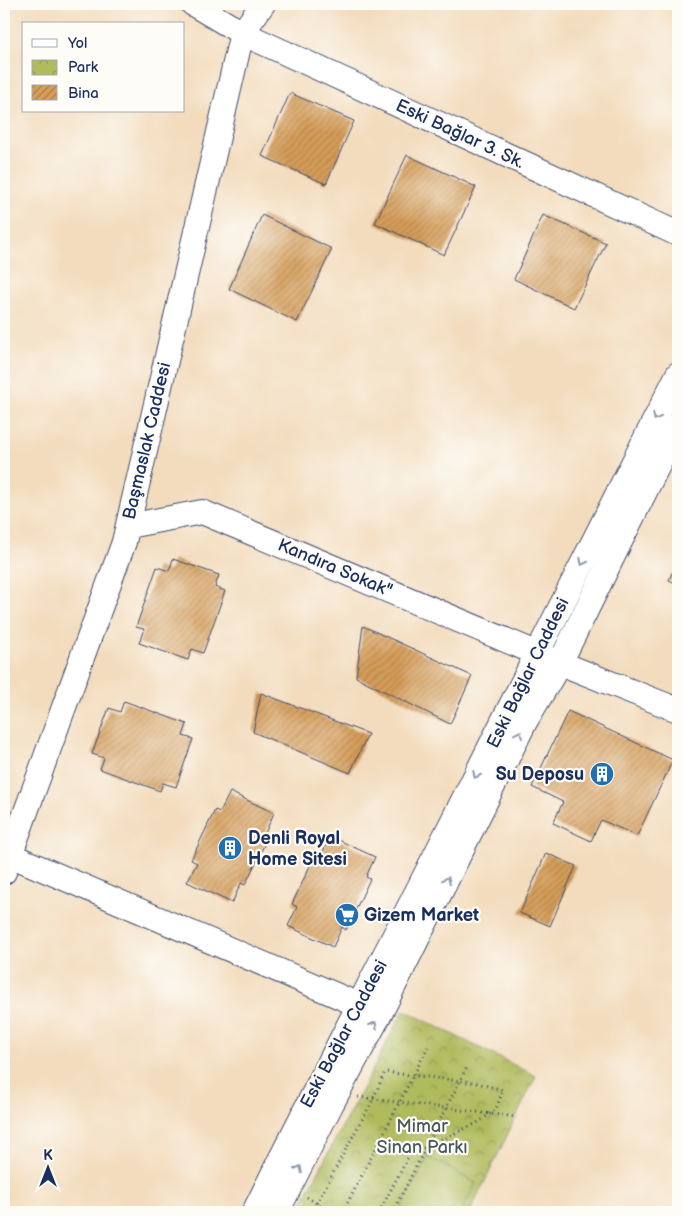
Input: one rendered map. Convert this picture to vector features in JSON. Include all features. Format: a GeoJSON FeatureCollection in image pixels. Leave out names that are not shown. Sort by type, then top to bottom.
{"type":"FeatureCollection","features":[{"type":"Feature","properties":{"kind":"street","name":"Eski Bağlar 3. Sk."},"geometry":{"type":"LineString","coordinates":[[192,4],[242,34],[678,234]]}},
{"type":"Feature","properties":{"kind":"street","name":"Başmaslak Caddesi"},"geometry":{"type":"LineString","coordinates":[[7,863],[124,542],[242,34],[264,4]]}},
{"type":"Feature","properties":{"kind":"street","name":"Eski Bağlar Caddesi"},"geometry":{"type":"LineString","coordinates":[[254,1212],[678,374]]}},
{"type":"Feature","properties":{"kind":"street","name":"Eski Bağlar Caddesi"},"geometry":{"type":"LineString","coordinates":[[277,1212],[381,1012],[526,720],[560,663],[678,425]]}},
{"type":"Feature","properties":{"kind":"street","name":"Kandıra Sokak\""},"geometry":{"type":"LineString","coordinates":[[128,526],[202,512],[537,654],[678,710]]}},
{"type":"Feature","properties":{"kind":"street"},"geometry":{"type":"LineString","coordinates":[[7,863],[359,1006]]}},
{"type":"Feature","properties":{"kind":"path"},"geometry":{"type":"LineString","coordinates":[[344,1212],[428,1047]]}},
{"type":"Feature","properties":{"kind":"path"},"geometry":{"type":"LineString","coordinates":[[393,1212],[468,1066]]}},
{"type":"Feature","properties":{"kind":"path"},"geometry":{"type":"LineString","coordinates":[[312,1212],[373,1099],[385,1072],[477,1082],[503,1090],[496,1109],[479,1122],[410,1154],[379,1212]]}},
{"type":"Feature","properties":{"kind":"path"},"geometry":{"type":"LineString","coordinates":[[358,1097],[516,1117]]}},
{"type":"Feature","properties":{"kind":"green space","name":"Mimar Sinan Parkı"},"geometry":{"type":"Polygon","coordinates":[[[404,1010],[536,1076],[470,1212],[297,1212],[404,1010]]]}},
{"type":"Feature","properties":{"kind":"green space"},"geometry":{"type":"Polygon","coordinates":[[[428,1157],[476,1183],[461,1212],[399,1212],[428,1157]]]}},
{"type":"Feature","properties":{"kind":"building"},"geometry":{"type":"Polygon","coordinates":[[[290,93],[354,121],[326,184],[262,156],[290,93]]]}},
{"type":"Feature","properties":{"kind":"building"},"geometry":{"type":"Polygon","coordinates":[[[407,155],[476,187],[444,255],[375,223],[407,155]]]}},
{"type":"Feature","properties":{"kind":"building"},"geometry":{"type":"Polygon","coordinates":[[[262,215],[332,249],[297,322],[229,289],[262,215]]]}},
{"type":"Feature","properties":{"kind":"building"},"geometry":{"type":"Polygon","coordinates":[[[543,215],[606,243],[574,308],[514,279],[543,215]]]}},
{"type":"Feature","properties":{"kind":"building"},"geometry":{"type":"Polygon","coordinates":[[[173,559],[219,575],[215,587],[225,591],[203,653],[192,649],[188,660],[139,643],[144,629],[136,627],[157,567],[169,571],[173,559]]]}},
{"type":"Feature","properties":{"kind":"building"},"geometry":{"type":"Polygon","coordinates":[[[672,573],[678,576],[678,584],[669,580],[672,573]]]}},
{"type":"Feature","properties":{"kind":"building"},"geometry":{"type":"Polygon","coordinates":[[[363,626],[472,676],[450,724],[356,677],[363,626]]]}},
{"type":"Feature","properties":{"kind":"building"},"geometry":{"type":"Polygon","coordinates":[[[261,693],[368,734],[350,773],[253,732],[261,693]]]}},
{"type":"Feature","properties":{"kind":"building"},"geometry":{"type":"Polygon","coordinates":[[[124,701],[187,724],[183,736],[193,739],[176,787],[163,783],[160,791],[100,769],[104,758],[92,754],[109,708],[120,712],[124,701]]]}},
{"type":"Feature","properties":{"kind":"building","name":"Su Deposu"},"geometry":{"type":"Polygon","coordinates":[[[568,711],[673,760],[637,836],[601,820],[591,841],[553,823],[563,802],[532,787],[568,711]]]}},
{"type":"Feature","properties":{"kind":"building","name":"Denli Royal Home Sitesi"},"geometry":{"type":"Polygon","coordinates":[[[230,792],[274,813],[265,833],[269,835],[245,885],[241,883],[232,903],[187,882],[197,863],[191,860],[215,810],[220,812],[230,792]]]}},
{"type":"Feature","properties":{"kind":"building","name":"Denli Royal Home Sitesi"},"geometry":{"type":"Polygon","coordinates":[[[330,836],[375,857],[366,877],[370,879],[346,930],[342,927],[333,947],[288,926],[297,907],[292,904],[316,853],[321,856],[330,836]]]}},
{"type":"Feature","properties":{"kind":"building"},"geometry":{"type":"Polygon","coordinates":[[[546,853],[576,866],[550,926],[520,913],[546,853]]]}},
{"type":"Feature","properties":{"kind":"place","name":"Su Deposu"},"geometry":{"type":"Point","coordinates":[602,774]}},
{"type":"Feature","properties":{"kind":"place","name":"Denli Royal Home Sitesi"},"geometry":{"type":"Point","coordinates":[230,848]}},
{"type":"Feature","properties":{"kind":"place","name":"Gizem Market"},"geometry":{"type":"Point","coordinates":[347,915]}}]}
